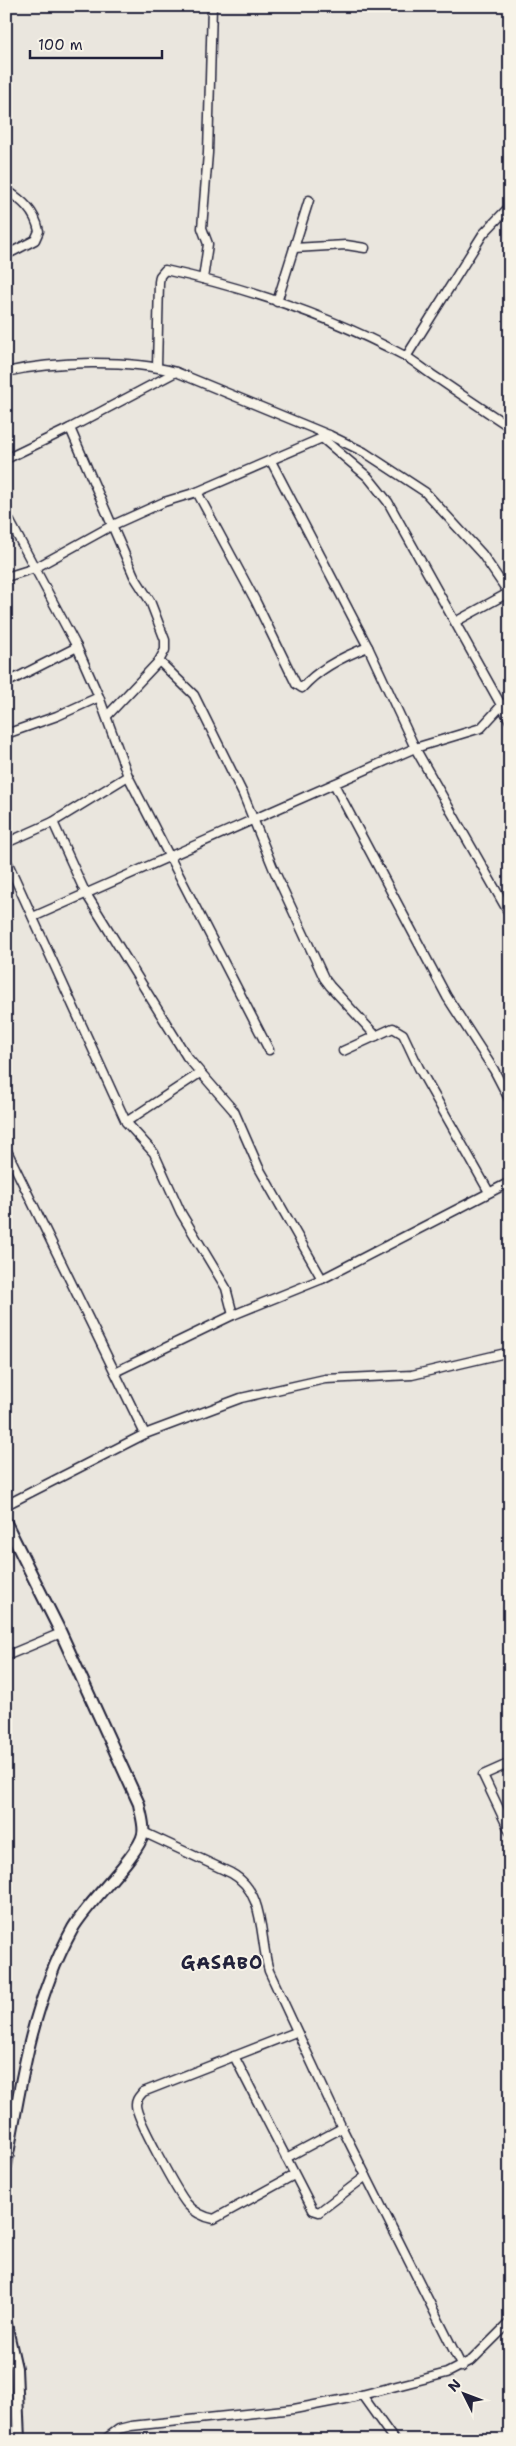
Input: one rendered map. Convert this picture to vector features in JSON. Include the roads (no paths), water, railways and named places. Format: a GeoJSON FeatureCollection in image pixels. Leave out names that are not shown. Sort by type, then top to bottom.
{"type":"FeatureCollection","features":[{"type":"Feature","properties":{"kind":"main road"},"geometry":{"type":"LineString","coordinates":[[6,1523],[62,1633],[139,1804],[144,1832],[131,1855],[82,1914],[72,1930],[48,1984],[35,2018],[26,2051],[6,2166]]}},
{"type":"Feature","properties":{"kind":"main road"},"geometry":{"type":"LineString","coordinates":[[6,2324],[16,2368],[19,2440]]}},
{"type":"Feature","properties":{"kind":"street"},"geometry":{"type":"LineString","coordinates":[[203,278],[208,244],[202,228],[208,153],[212,6]]}},
{"type":"Feature","properties":{"kind":"street"},"geometry":{"type":"LineString","coordinates":[[6,190],[20,199],[31,211],[39,231],[36,240],[6,255]]}},
{"type":"Feature","properties":{"kind":"street"},"geometry":{"type":"LineString","coordinates":[[277,302],[309,200]]}},
{"type":"Feature","properties":{"kind":"street"},"geometry":{"type":"LineString","coordinates":[[406,357],[484,234],[510,206]]}},
{"type":"Feature","properties":{"kind":"street"},"geometry":{"type":"LineString","coordinates":[[294,248],[346,245],[365,248]]}},
{"type":"Feature","properties":{"kind":"street"},"geometry":{"type":"LineString","coordinates":[[157,367],[160,276],[165,270],[203,278],[310,313],[406,357],[510,427]]}},
{"type":"Feature","properties":{"kind":"street"},"geometry":{"type":"LineString","coordinates":[[6,372],[29,367],[66,365],[118,364],[157,367],[176,372],[364,452],[424,492],[482,554],[509,593],[455,622]]}},
{"type":"Feature","properties":{"kind":"street"},"geometry":{"type":"LineString","coordinates":[[6,458],[70,428],[176,372]]}},
{"type":"Feature","properties":{"kind":"street"},"geometry":{"type":"LineString","coordinates":[[70,428],[134,576],[150,601],[165,640],[165,650],[159,661],[106,716]]}},
{"type":"Feature","properties":{"kind":"street"},"geometry":{"type":"LineString","coordinates":[[6,577],[35,568],[113,526],[164,502],[197,492],[326,436]]}},
{"type":"Feature","properties":{"kind":"street"},"geometry":{"type":"LineString","coordinates":[[326,436],[368,477],[388,502],[455,622],[506,704],[510,721]]}},
{"type":"Feature","properties":{"kind":"street"},"geometry":{"type":"LineString","coordinates":[[271,461],[368,647],[416,748],[510,915]]}},
{"type":"Feature","properties":{"kind":"street"},"geometry":{"type":"LineString","coordinates":[[197,492],[255,600],[296,684],[302,688],[322,670],[348,654],[368,647]]}},
{"type":"Feature","properties":{"kind":"street"},"geometry":{"type":"LineString","coordinates":[[6,514],[77,648],[99,696],[128,776],[269,1050]]}},
{"type":"Feature","properties":{"kind":"street"},"geometry":{"type":"LineString","coordinates":[[6,683],[77,648]]}},
{"type":"Feature","properties":{"kind":"street"},"geometry":{"type":"LineString","coordinates":[[159,661],[194,695],[243,794],[274,870],[324,978],[376,1036]]}},
{"type":"Feature","properties":{"kind":"street"},"geometry":{"type":"LineString","coordinates":[[6,734],[49,719],[99,696]]}},
{"type":"Feature","properties":{"kind":"street"},"geometry":{"type":"LineString","coordinates":[[33,917],[85,892],[416,748],[481,728],[506,704]]}},
{"type":"Feature","properties":{"kind":"street"},"geometry":{"type":"LineString","coordinates":[[6,843],[53,822],[128,776]]}},
{"type":"Feature","properties":{"kind":"street"},"geometry":{"type":"LineString","coordinates":[[334,784],[447,996],[494,1070],[510,1101]]}},
{"type":"Feature","properties":{"kind":"street"},"geometry":{"type":"LineString","coordinates":[[53,822],[85,892],[187,1057],[234,1111],[259,1168],[322,1279]]}},
{"type":"Feature","properties":{"kind":"street"},"geometry":{"type":"LineString","coordinates":[[6,859],[126,1122],[154,1153],[182,1213],[226,1288],[233,1315]]}},
{"type":"Feature","properties":{"kind":"street"},"geometry":{"type":"LineString","coordinates":[[343,1051],[393,1028],[403,1034],[419,1068],[489,1192]]}},
{"type":"Feature","properties":{"kind":"street"},"geometry":{"type":"LineString","coordinates":[[126,1122],[200,1073]]}},
{"type":"Feature","properties":{"kind":"street"},"geometry":{"type":"LineString","coordinates":[[6,1149],[145,1434]]}},
{"type":"Feature","properties":{"kind":"street"},"geometry":{"type":"LineString","coordinates":[[115,1372],[233,1315],[322,1279],[510,1182]]}},
{"type":"Feature","properties":{"kind":"street"},"geometry":{"type":"LineString","coordinates":[[6,1505],[145,1434],[241,1398],[306,1383],[346,1377],[373,1378],[412,1375],[510,1352]]}},
{"type":"Feature","properties":{"kind":"street"},"geometry":{"type":"LineString","coordinates":[[6,1656],[62,1633]]}},
{"type":"Feature","properties":{"kind":"street"},"geometry":{"type":"LineString","coordinates":[[510,1763],[483,1775],[510,1832]]}},
{"type":"Feature","properties":{"kind":"street"},"geometry":{"type":"LineString","coordinates":[[144,1832],[231,1873],[242,1879],[249,1886],[258,1914],[264,1955],[269,1971],[296,2032],[342,2128],[462,2366]]}},
{"type":"Feature","properties":{"kind":"street"},"geometry":{"type":"LineString","coordinates":[[294,2175],[214,2219],[204,2217],[187,2204],[145,2130],[136,2107],[137,2098],[143,2092],[296,2032]]}},
{"type":"Feature","properties":{"kind":"street"},"geometry":{"type":"LineString","coordinates":[[234,2056],[294,2175],[316,2212],[366,2176]]}},
{"type":"Feature","properties":{"kind":"street"},"geometry":{"type":"LineString","coordinates":[[286,2158],[342,2128]]}},
{"type":"Feature","properties":{"kind":"street"},"geometry":{"type":"LineString","coordinates":[[104,2440],[119,2429],[131,2426],[294,2410],[447,2373],[472,2360],[510,2322]]}},
{"type":"Feature","properties":{"kind":"street"},"geometry":{"type":"LineString","coordinates":[[362,2395],[394,2440]]}},
{"type":"Feature","properties":{"kind":"district","name":"GASABO"},"geometry":{"type":"Point","coordinates":[222,1963]}}]}
